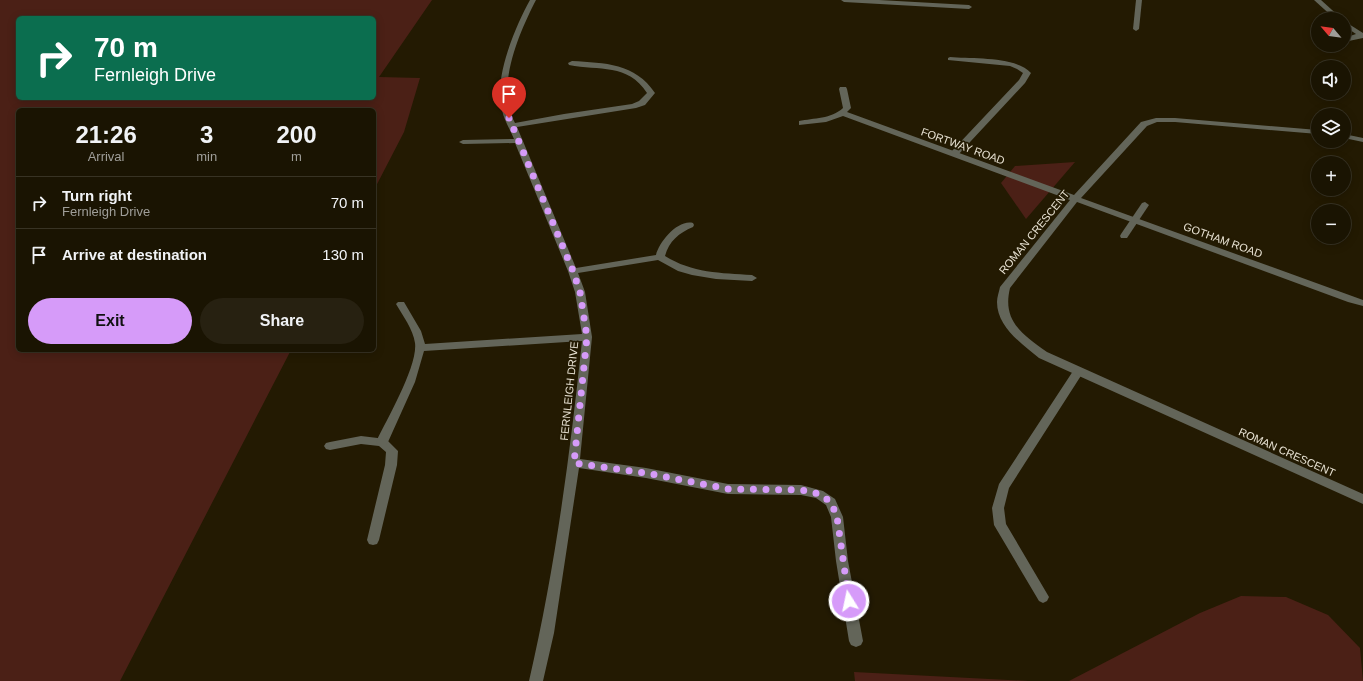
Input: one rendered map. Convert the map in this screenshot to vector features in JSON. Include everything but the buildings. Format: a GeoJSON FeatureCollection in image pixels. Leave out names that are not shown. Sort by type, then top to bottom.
{"type":"FeatureCollection","features":[{"type":"Feature","properties":{"kind":"street","name":"FERNLEIGH DRIVE"},"geometry":{"type":"LineString","coordinates":[[533,0],[515,36],[505,75],[505,109],[573,271],[580,292],[587,337],[574,463],[547,633],[536,681]]}},
{"type":"Feature","properties":{"kind":"street"},"geometry":{"type":"LineString","coordinates":[[844,0],[885,1],[969,7]]}},
{"type":"Feature","properties":{"kind":"street"},"geometry":{"type":"LineString","coordinates":[[1136,29],[1138,22],[1139,0]]}},
{"type":"Feature","properties":{"kind":"street"},"geometry":{"type":"LineString","coordinates":[[1317,0],[1331,12]]}},
{"type":"Feature","properties":{"kind":"street"},"geometry":{"type":"LineString","coordinates":[[1351,28],[1362,36]]}},
{"type":"Feature","properties":{"kind":"street"},"geometry":{"type":"LineString","coordinates":[[1351,38],[1362,36]]}},
{"type":"Feature","properties":{"kind":"street"},"geometry":{"type":"LineString","coordinates":[[950,59],[1011,64],[1020,67],[1027,73],[1022,81],[954,154]]}},
{"type":"Feature","properties":{"kind":"street"},"geometry":{"type":"LineString","coordinates":[[512,126],[564,116],[633,106],[642,103],[651,93],[648,86],[630,73],[605,66],[572,62]]}},
{"type":"Feature","properties":{"kind":"street"},"geometry":{"type":"LineString","coordinates":[[802,123],[836,117],[843,113],[847,108],[843,90]]}},
{"type":"Feature","properties":{"kind":"street","name":"FORTWAY ROAD"},"geometry":{"type":"LineString","coordinates":[[843,113],[1075,199]]}},
{"type":"Feature","properties":{"kind":"street","name":"ROMAN CRESCENT"},"geometry":{"type":"LineString","coordinates":[[1311,131],[1175,120],[1156,120],[1144,124],[1138,128],[1075,199],[1005,287],[1002,304],[1008,322],[1023,340],[1043,355],[1363,499]]}},
{"type":"Feature","properties":{"kind":"street"},"geometry":{"type":"LineString","coordinates":[[1351,137],[1363,140]]}},
{"type":"Feature","properties":{"kind":"street"},"geometry":{"type":"LineString","coordinates":[[463,142],[518,141]]}},
{"type":"Feature","properties":{"kind":"street","name":"GOTHAM ROAD"},"geometry":{"type":"LineString","coordinates":[[1075,199],[1363,303]]}},
{"type":"Feature","properties":{"kind":"street"},"geometry":{"type":"LineString","coordinates":[[1124,236],[1145,205]]}},
{"type":"Feature","properties":{"kind":"street"},"geometry":{"type":"LineString","coordinates":[[660,256],[662,248],[668,239],[679,230],[690,225]]}},
{"type":"Feature","properties":{"kind":"street"},"geometry":{"type":"LineString","coordinates":[[573,271],[660,256],[671,265],[698,274],[752,278]]}},
{"type":"Feature","properties":{"kind":"street"},"geometry":{"type":"LineString","coordinates":[[382,442],[413,370],[420,348],[418,336],[401,304]]}},
{"type":"Feature","properties":{"kind":"street"},"geometry":{"type":"LineString","coordinates":[[420,348],[587,337]]}},
{"type":"Feature","properties":{"kind":"street"},"geometry":{"type":"LineString","coordinates":[[1043,597],[1000,525],[998,508],[1003,487],[1079,371]]}},
{"type":"Feature","properties":{"kind":"street"},"geometry":{"type":"LineString","coordinates":[[330,446],[361,440],[382,442],[392,451],[391,465],[373,540]]}},
{"type":"Feature","properties":{"kind":"street"},"geometry":{"type":"LineString","coordinates":[[574,463],[646,473],[728,489],[802,490],[819,494],[831,502],[837,517],[842,561],[856,641]]}},
{"type":"Feature","properties":{"kind":"shaded area"},"geometry":{"type":"Polygon","coordinates":[[[0,0],[432,0],[379,77],[420,78],[404,132],[376,186],[376,108],[16,108],[16,352],[290,352],[120,681],[0,681],[0,0]]]}},
{"type":"Feature","properties":{"kind":"shaded area"},"geometry":{"type":"Polygon","coordinates":[[[1075,162],[1026,219],[1001,183],[1015,166],[1075,162]]]}},
{"type":"Feature","properties":{"kind":"shaded area"},"geometry":{"type":"Polygon","coordinates":[[[1241,596],[1286,597],[1328,615],[1360,648],[1363,681],[1069,681],[1200,613],[1241,596]]]}},
{"type":"Feature","properties":{"kind":"shaded area"},"geometry":{"type":"Polygon","coordinates":[[[854,672],[1029,681],[855,681],[854,672]]]}},
{"type":"Feature","properties":{"kind":"route"},"geometry":{"type":"LineString","coordinates":[[509,118],[573,271],[580,292],[587,337],[574,463],[646,473],[728,489],[759,491],[802,490],[819,494],[831,502],[837,517],[842,561],[849,601]]}}]}
